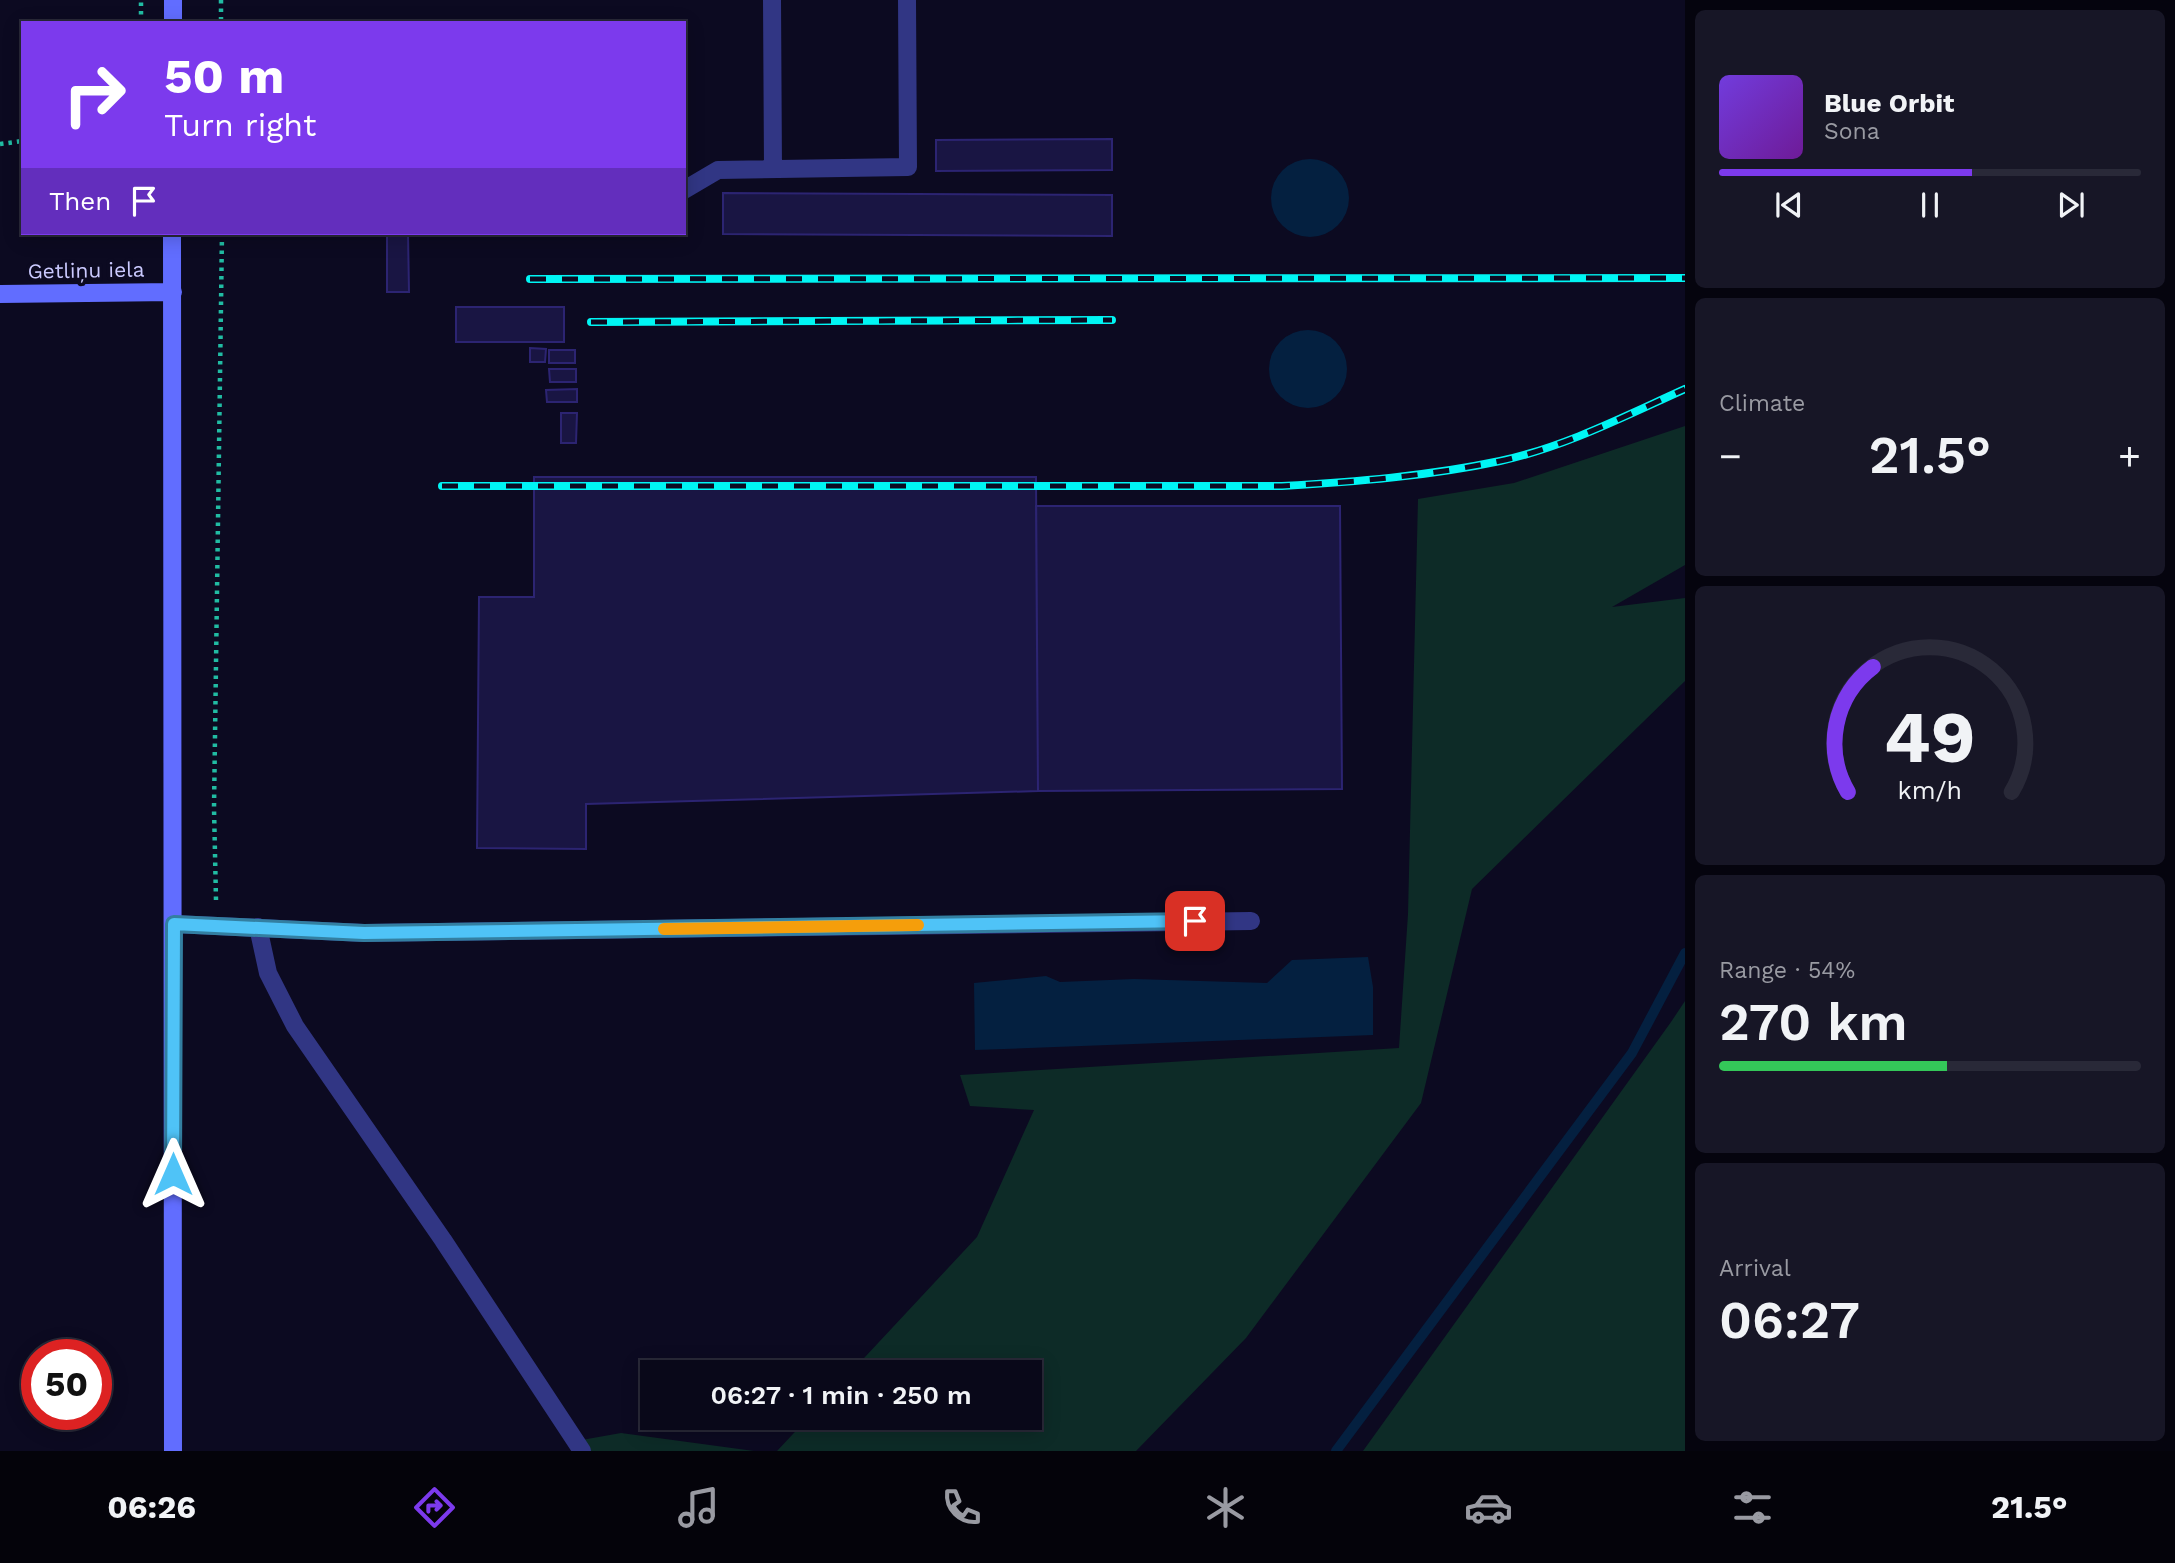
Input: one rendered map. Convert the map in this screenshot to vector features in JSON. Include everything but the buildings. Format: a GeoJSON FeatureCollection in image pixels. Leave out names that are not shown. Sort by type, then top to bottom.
{"type":"FeatureCollection","features":[{"type":"Feature","properties":{"kind":"main road"},"geometry":{"type":"LineString","coordinates":[[173,0],[173,21]]}},
{"type":"Feature","properties":{"kind":"main road"},"geometry":{"type":"LineString","coordinates":[[172,235],[173,1451]]}},
{"type":"Feature","properties":{"kind":"main road","name":"Getliņu iela"},"geometry":{"type":"LineString","coordinates":[[0,294],[173,292]]}},
{"type":"Feature","properties":{"kind":"lane"},"geometry":{"type":"LineString","coordinates":[[772,0],[773,169]]}},
{"type":"Feature","properties":{"kind":"lane"},"geometry":{"type":"LineString","coordinates":[[686,189],[718,170],[908,167],[907,0]]}},
{"type":"Feature","properties":{"kind":"lane"},"geometry":{"type":"LineString","coordinates":[[174,924],[364,933],[1251,921]]}},
{"type":"Feature","properties":{"kind":"lane"},"geometry":{"type":"LineString","coordinates":[[258,928],[268,973],[295,1026],[443,1240],[582,1451]]}},
{"type":"Feature","properties":{"kind":"path"},"geometry":{"type":"LineString","coordinates":[[141,0],[141,21]]}},
{"type":"Feature","properties":{"kind":"path"},"geometry":{"type":"LineString","coordinates":[[221,0],[221,21]]}},
{"type":"Feature","properties":{"kind":"path"},"geometry":{"type":"LineString","coordinates":[[0,144],[21,141]]}},
{"type":"Feature","properties":{"kind":"path"},"geometry":{"type":"LineString","coordinates":[[216,925],[214,808],[222,235]]}},
{"type":"Feature","properties":{"kind":"green space"},"geometry":{"type":"Polygon","coordinates":[[[1685,426],[1685,565],[1612,607],[1685,598],[1685,681],[1472,889],[1421,1103],[1246,1338],[1136,1451],[777,1451],[797,1430],[1042,1430],[1042,1360],[862,1360],[977,1237],[1034,1110],[970,1106],[960,1075],[1399,1048],[1408,914],[1418,499],[1514,483],[1685,426]]]}},
{"type":"Feature","properties":{"kind":"green space"},"geometry":{"type":"Polygon","coordinates":[[[1685,1001],[1685,1451],[1363,1451],[1671,1022],[1685,1001]]]}},
{"type":"Feature","properties":{"kind":"green space"},"geometry":{"type":"Polygon","coordinates":[[[621,1433],[754,1451],[582,1451],[576,1441],[621,1433]]]}},
{"type":"Feature","properties":{"kind":"water"},"geometry":{"type":"Polygon","coordinates":[[[1310,159],[1325,162],[1337,171],[1346,183],[1349,198],[1346,213],[1337,225],[1325,234],[1310,237],[1295,234],[1283,225],[1274,213],[1271,198],[1274,183],[1283,171],[1295,162],[1310,159]]]}},
{"type":"Feature","properties":{"kind":"water"},"geometry":{"type":"Polygon","coordinates":[[[1308,330],[1323,333],[1340,347],[1347,369],[1344,384],[1330,401],[1308,408],[1293,405],[1276,391],[1269,369],[1272,354],[1286,337],[1308,330]]]}},
{"type":"Feature","properties":{"kind":"water"},"geometry":{"type":"Polygon","coordinates":[[[1368,957],[1373,987],[1373,1035],[975,1050],[974,983],[1046,976],[1060,982],[1134,979],[1267,983],[1292,960],[1368,957]]]}},
{"type":"Feature","properties":{"kind":"waterway"},"geometry":{"type":"LineString","coordinates":[[1336,1451],[1632,1053],[1685,953]]}},
{"type":"Feature","properties":{"kind":"railway"},"geometry":{"type":"LineString","coordinates":[[530,279],[1685,278]]}},
{"type":"Feature","properties":{"kind":"railway"},"geometry":{"type":"LineString","coordinates":[[591,322],[1112,320]]}},
{"type":"Feature","properties":{"kind":"railway"},"geometry":{"type":"LineString","coordinates":[[442,486],[1282,486],[1336,483],[1446,471],[1524,455],[1594,430],[1685,389]]}},
{"type":"Feature","properties":{"kind":"slow traffic"},"geometry":{"type":"LineString","coordinates":[[664,929],[918,925]]}},
{"type":"Feature","properties":{"kind":"route"},"geometry":{"type":"LineString","coordinates":[[173,1174],[174,924],[364,933],[1195,921]]}}]}
